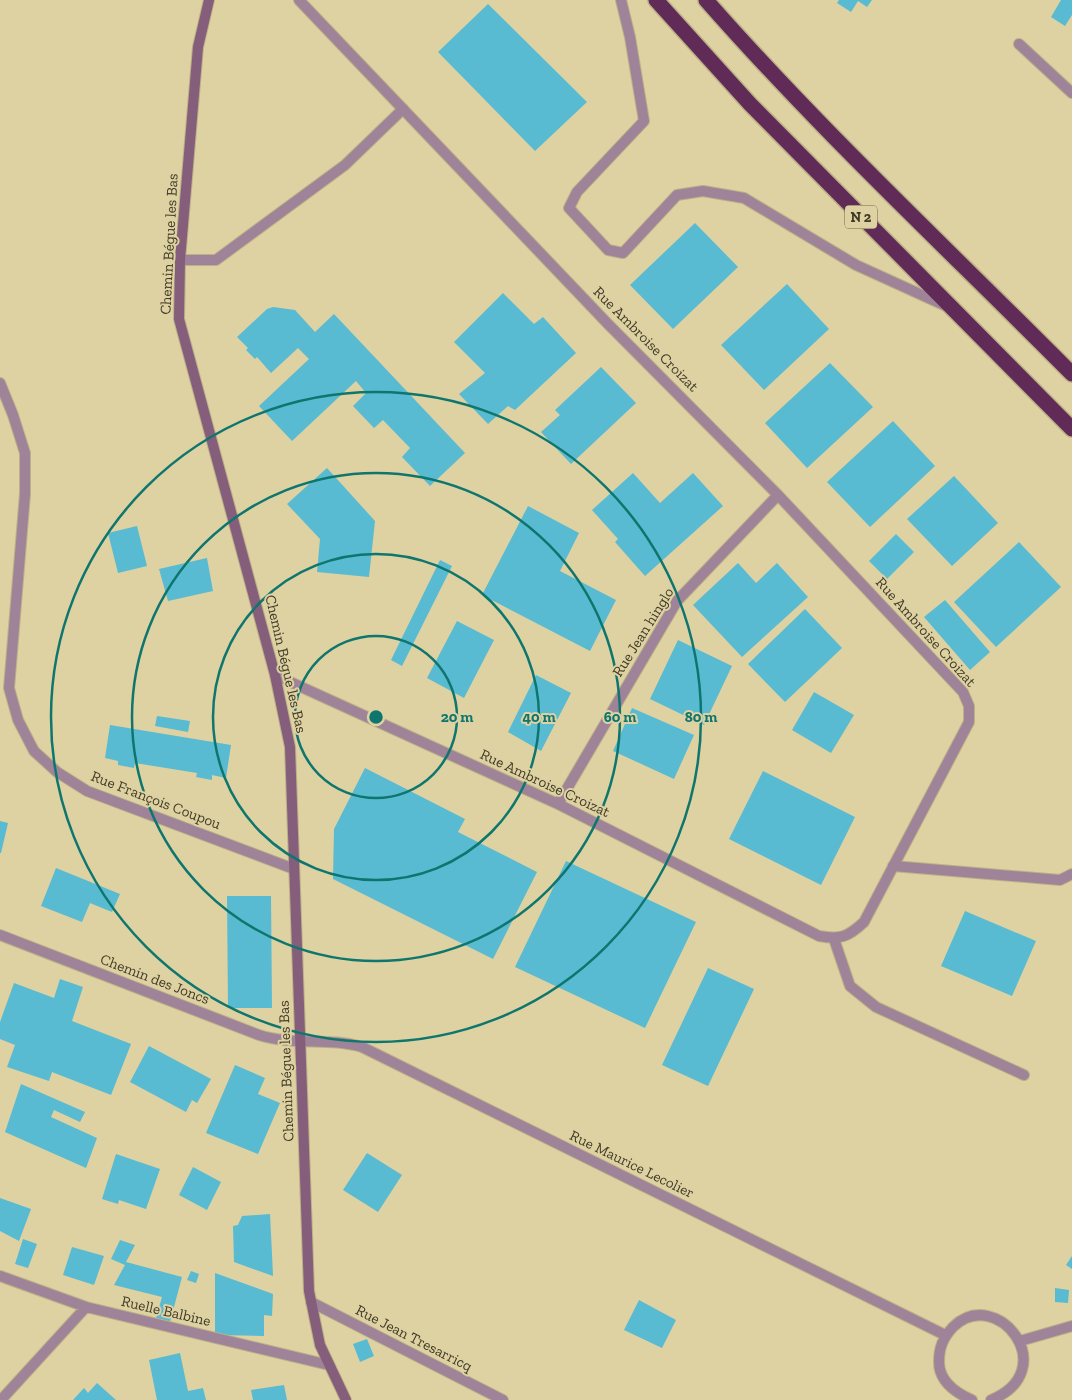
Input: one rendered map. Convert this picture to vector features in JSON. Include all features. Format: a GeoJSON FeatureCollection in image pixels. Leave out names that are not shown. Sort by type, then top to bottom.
{"type":"FeatureCollection","features":[{"type":"Feature","properties":{"kind":"highway","name":"N 2"},"geometry":{"type":"LineString","coordinates":[[656,0],[750,104],[950,308],[1072,429]]}},
{"type":"Feature","properties":{"kind":"highway","name":"N 2"},"geometry":{"type":"LineString","coordinates":[[706,0],[758,58],[920,224],[1071,372]]}},
{"type":"Feature","properties":{"kind":"street","name":"Chemin Bégue les Bas"},"geometry":{"type":"LineString","coordinates":[[209,0],[198,47],[180,260],[179,319],[276,675],[290,747],[309,1290],[320,1345],[346,1400]]}},
{"type":"Feature","properties":{"kind":"street","name":"Rue Ambroise Croizat"},"geometry":{"type":"LineString","coordinates":[[276,675],[558,804],[819,936],[834,939],[851,934],[864,922],[968,722],[969,706],[963,692],[778,495],[608,324],[299,0]]}},
{"type":"Feature","properties":{"kind":"street"},"geometry":{"type":"LineString","coordinates":[[622,0],[632,46],[644,121],[577,192],[569,208],[608,250],[622,253],[677,195],[703,192],[744,198],[856,265],[950,308]]}},
{"type":"Feature","properties":{"kind":"street"},"geometry":{"type":"LineString","coordinates":[[1018,44],[1072,93]]}},
{"type":"Feature","properties":{"kind":"street"},"geometry":{"type":"LineString","coordinates":[[180,260],[216,260],[345,165],[403,109]]}},
{"type":"Feature","properties":{"kind":"street","name":"Rue François Coupou"},"geometry":{"type":"LineString","coordinates":[[0,383],[13,415],[25,454],[25,494],[8,688],[18,720],[34,751],[57,772],[87,791],[294,869]]}},
{"type":"Feature","properties":{"kind":"street","name":"Rue Jean hinglo"},"geometry":{"type":"LineString","coordinates":[[558,804],[677,601],[778,495]]}},
{"type":"Feature","properties":{"kind":"street"},"geometry":{"type":"LineString","coordinates":[[893,866],[1060,880],[1072,874]]}},
{"type":"Feature","properties":{"kind":"street","name":"Chemin des Joncs"},"geometry":{"type":"LineString","coordinates":[[0,935],[259,1036],[275,1040],[300,1042]]}},
{"type":"Feature","properties":{"kind":"street"},"geometry":{"type":"LineString","coordinates":[[834,939],[850,986],[876,1006],[1024,1075]]}},
{"type":"Feature","properties":{"kind":"street","name":"Rue Maurice Lecolier"},"geometry":{"type":"LineString","coordinates":[[300,1042],[338,1041],[362,1047],[946,1335]]}},
{"type":"Feature","properties":{"kind":"street","name":"Ruelle Balbine"},"geometry":{"type":"LineString","coordinates":[[0,1276],[86,1307],[328,1365]]}},
{"type":"Feature","properties":{"kind":"street","name":"Rue Jean Tresarricq"},"geometry":{"type":"LineString","coordinates":[[311,1302],[503,1400]]}},
{"type":"Feature","properties":{"kind":"street"},"geometry":{"type":"LineString","coordinates":[[2,1400],[86,1307]]}},
{"type":"Feature","properties":{"kind":"street"},"geometry":{"type":"LineString","coordinates":[[972,1400],[957,1394],[946,1382],[939,1367],[939,1350],[946,1335],[958,1323],[976,1316],[993,1318],[1009,1326],[1020,1341],[1024,1356],[1022,1371],[1015,1385],[1004,1395],[991,1400]]}},
{"type":"Feature","properties":{"kind":"street"},"geometry":{"type":"LineString","coordinates":[[1020,1341],[1072,1326]]}},
{"type":"Feature","properties":{"kind":"building"},"geometry":{"type":"Polygon","coordinates":[[[839,0],[872,0],[867,7],[858,1],[851,12],[837,3],[839,0]]]}},
{"type":"Feature","properties":{"kind":"building"},"geometry":{"type":"Polygon","coordinates":[[[1061,0],[1072,0],[1072,15],[1065,26],[1051,17],[1061,0]]]}},
{"type":"Feature","properties":{"kind":"building"},"geometry":{"type":"Polygon","coordinates":[[[488,4],[587,102],[535,151],[438,52],[488,4]]]}},
{"type":"Feature","properties":{"kind":"building"},"geometry":{"type":"Polygon","coordinates":[[[695,223],[738,267],[673,329],[630,285],[695,223]]]}},
{"type":"Feature","properties":{"kind":"building"},"geometry":{"type":"Polygon","coordinates":[[[787,284],[829,329],[764,390],[721,345],[787,284]]]}},
{"type":"Feature","properties":{"kind":"building"},"geometry":{"type":"Polygon","coordinates":[[[503,293],[534,324],[543,317],[576,353],[515,410],[508,406],[488,424],[459,394],[485,373],[454,342],[503,293]]]}},
{"type":"Feature","properties":{"kind":"building"},"geometry":{"type":"Polygon","coordinates":[[[273,307],[295,310],[315,332],[334,314],[465,453],[430,486],[402,457],[410,448],[383,420],[374,428],[353,406],[366,393],[356,381],[292,441],[259,406],[309,359],[298,348],[271,373],[257,357],[255,359],[246,350],[248,348],[237,337],[267,309],[273,307]]]}},
{"type":"Feature","properties":{"kind":"building"},"geometry":{"type":"Polygon","coordinates":[[[830,363],[873,407],[807,468],[765,423],[830,363]]]}},
{"type":"Feature","properties":{"kind":"building"},"geometry":{"type":"Polygon","coordinates":[[[601,367],[636,403],[571,464],[541,432],[560,415],[555,410],[601,367]]]}},
{"type":"Feature","properties":{"kind":"building"},"geometry":{"type":"Polygon","coordinates":[[[893,421],[935,466],[870,527],[827,482],[893,421]]]}},
{"type":"Feature","properties":{"kind":"building"},"geometry":{"type":"Polygon","coordinates":[[[327,468],[375,521],[369,577],[317,572],[320,539],[287,504],[327,468]]]}},
{"type":"Feature","properties":{"kind":"building"},"geometry":{"type":"Polygon","coordinates":[[[633,473],[660,503],[693,473],[723,506],[645,576],[615,542],[618,539],[592,510],[633,473]]]}},
{"type":"Feature","properties":{"kind":"building"},"geometry":{"type":"Polygon","coordinates":[[[954,476],[998,523],[952,566],[907,519],[954,476]]]}},
{"type":"Feature","properties":{"kind":"building"},"geometry":{"type":"Polygon","coordinates":[[[528,506],[579,533],[560,571],[616,600],[590,651],[482,595],[528,506]]]}},
{"type":"Feature","properties":{"kind":"building"},"geometry":{"type":"Polygon","coordinates":[[[137,526],[147,566],[118,573],[108,533],[137,526]]]}},
{"type":"Feature","properties":{"kind":"building"},"geometry":{"type":"Polygon","coordinates":[[[896,534],[914,552],[887,579],[869,561],[896,534]]]}},
{"type":"Feature","properties":{"kind":"building"},"geometry":{"type":"Polygon","coordinates":[[[1019,542],[1061,587],[996,647],[954,602],[1019,542]]]}},
{"type":"Feature","properties":{"kind":"building"},"geometry":{"type":"Polygon","coordinates":[[[207,558],[213,591],[168,601],[159,569],[207,558]]]}},
{"type":"Feature","properties":{"kind":"building"},"geometry":{"type":"Polygon","coordinates":[[[440,560],[452,566],[402,666],[391,660],[440,560]]]}},
{"type":"Feature","properties":{"kind":"building"},"geometry":{"type":"Polygon","coordinates":[[[738,563],[756,583],[777,563],[808,597],[742,657],[693,605],[738,563]]]}},
{"type":"Feature","properties":{"kind":"building"},"geometry":{"type":"Polygon","coordinates":[[[945,600],[990,652],[970,670],[924,617],[945,600]]]}},
{"type":"Feature","properties":{"kind":"building"},"geometry":{"type":"Polygon","coordinates":[[[805,609],[842,648],[785,702],[748,664],[805,609]]]}},
{"type":"Feature","properties":{"kind":"building"},"geometry":{"type":"Polygon","coordinates":[[[457,621],[494,640],[464,698],[427,678],[457,621]]]}},
{"type":"Feature","properties":{"kind":"building"},"geometry":{"type":"Polygon","coordinates":[[[678,640],[732,666],[704,725],[650,699],[678,640]]]}},
{"type":"Feature","properties":{"kind":"building"},"geometry":{"type":"Polygon","coordinates":[[[536,675],[571,693],[541,751],[508,732],[536,675]]]}},
{"type":"Feature","properties":{"kind":"building"},"geometry":{"type":"Polygon","coordinates":[[[814,692],[854,715],[831,753],[792,730],[814,692]]]}},
{"type":"Feature","properties":{"kind":"building"},"geometry":{"type":"Polygon","coordinates":[[[632,708],[694,735],[674,779],[613,751],[632,708]]]}},
{"type":"Feature","properties":{"kind":"building"},"geometry":{"type":"Polygon","coordinates":[[[157,716],[190,721],[188,732],[155,726],[157,716]]]}},
{"type":"Feature","properties":{"kind":"building"},"geometry":{"type":"Polygon","coordinates":[[[110,725],[231,745],[226,778],[212,775],[212,780],[196,777],[197,773],[135,763],[134,768],[118,765],[118,761],[105,758],[110,725]]]}},
{"type":"Feature","properties":{"kind":"building"},"geometry":{"type":"Polygon","coordinates":[[[365,768],[465,819],[458,832],[537,872],[493,959],[333,879],[334,829],[365,768]]]}},
{"type":"Feature","properties":{"kind":"building"},"geometry":{"type":"Polygon","coordinates":[[[763,771],[855,817],[821,885],[729,839],[763,771]]]}},
{"type":"Feature","properties":{"kind":"building"},"geometry":{"type":"Polygon","coordinates":[[[0,821],[8,823],[1,853],[0,853],[0,821]]]}},
{"type":"Feature","properties":{"kind":"building"},"geometry":{"type":"Polygon","coordinates":[[[566,861],[696,922],[645,1028],[515,967],[566,861]]]}},
{"type":"Feature","properties":{"kind":"building"},"geometry":{"type":"Polygon","coordinates":[[[56,868],[120,894],[112,912],[90,903],[82,922],[41,906],[56,868]]]}},
{"type":"Feature","properties":{"kind":"building"},"geometry":{"type":"Polygon","coordinates":[[[227,896],[271,896],[272,1008],[228,1008],[227,896]]]}},
{"type":"Feature","properties":{"kind":"building"},"geometry":{"type":"Polygon","coordinates":[[[965,911],[1036,941],[1012,996],[941,966],[965,911]]]}},
{"type":"Feature","properties":{"kind":"building"},"geometry":{"type":"Polygon","coordinates":[[[708,968],[754,989],[708,1086],[662,1065],[708,968]]]}},
{"type":"Feature","properties":{"kind":"building"},"geometry":{"type":"Polygon","coordinates":[[[60,979],[83,987],[72,1021],[131,1044],[111,1095],[52,1072],[49,1081],[7,1067],[15,1045],[0,1039],[0,1022],[14,983],[54,998],[60,979]]]}},
{"type":"Feature","properties":{"kind":"building"},"geometry":{"type":"Polygon","coordinates":[[[149,1046],[211,1079],[197,1103],[192,1100],[186,1112],[130,1082],[149,1046]]]}},
{"type":"Feature","properties":{"kind":"building"},"geometry":{"type":"Polygon","coordinates":[[[235,1065],[265,1078],[258,1094],[280,1103],[258,1154],[206,1133],[235,1065]]]}},
{"type":"Feature","properties":{"kind":"building"},"geometry":{"type":"Polygon","coordinates":[[[21,1084],[85,1112],[80,1122],[54,1110],[51,1117],[97,1138],[86,1168],[5,1132],[21,1084]]]}},
{"type":"Feature","properties":{"kind":"building"},"geometry":{"type":"Polygon","coordinates":[[[367,1153],[402,1175],[378,1212],[343,1190],[367,1153]]]}},
{"type":"Feature","properties":{"kind":"building"},"geometry":{"type":"Polygon","coordinates":[[[116,1154],[160,1169],[146,1209],[119,1200],[118,1204],[102,1199],[116,1154]]]}},
{"type":"Feature","properties":{"kind":"building"},"geometry":{"type":"Polygon","coordinates":[[[193,1167],[221,1182],[207,1210],[179,1195],[193,1167]]]}},
{"type":"Feature","properties":{"kind":"building"},"geometry":{"type":"Polygon","coordinates":[[[0,1198],[31,1209],[19,1241],[0,1231],[0,1198]]]}},
{"type":"Feature","properties":{"kind":"building"},"geometry":{"type":"Polygon","coordinates":[[[270,1214],[273,1276],[234,1262],[233,1226],[238,1225],[242,1216],[270,1214]]]}},
{"type":"Feature","properties":{"kind":"building"},"geometry":{"type":"Polygon","coordinates":[[[23,1239],[37,1244],[28,1268],[15,1264],[23,1239]]]}},
{"type":"Feature","properties":{"kind":"building"},"geometry":{"type":"Polygon","coordinates":[[[120,1240],[135,1245],[126,1262],[182,1277],[170,1322],[156,1318],[162,1297],[114,1285],[125,1265],[111,1259],[120,1240]]]}},
{"type":"Feature","properties":{"kind":"building"},"geometry":{"type":"Polygon","coordinates":[[[72,1247],[104,1256],[94,1285],[63,1275],[72,1247]]]}},
{"type":"Feature","properties":{"kind":"building"},"geometry":{"type":"Polygon","coordinates":[[[1072,1256],[1072,1269],[1066,1265],[1072,1256]]]}},
{"type":"Feature","properties":{"kind":"building"},"geometry":{"type":"Polygon","coordinates":[[[191,1271],[199,1274],[196,1283],[187,1280],[191,1271]]]}},
{"type":"Feature","properties":{"kind":"building"},"geometry":{"type":"Polygon","coordinates":[[[215,1273],[273,1294],[272,1316],[264,1315],[264,1336],[215,1335],[215,1273]]]}},
{"type":"Feature","properties":{"kind":"building"},"geometry":{"type":"Polygon","coordinates":[[[1055,1288],[1069,1290],[1068,1303],[1055,1302],[1055,1288]]]}},
{"type":"Feature","properties":{"kind":"building"},"geometry":{"type":"Polygon","coordinates":[[[639,1300],[676,1320],[662,1348],[624,1330],[639,1300]]]}},
{"type":"Feature","properties":{"kind":"building"},"geometry":{"type":"Polygon","coordinates":[[[367,1339],[374,1356],[360,1362],[353,1344],[367,1339]]]}},
{"type":"Feature","properties":{"kind":"building"},"geometry":{"type":"Polygon","coordinates":[[[180,1353],[188,1391],[203,1388],[206,1400],[157,1400],[149,1360],[180,1353]]]}},
{"type":"Feature","properties":{"kind":"building"},"geometry":{"type":"Polygon","coordinates":[[[97,1383],[116,1400],[73,1400],[84,1388],[88,1393],[97,1383]]]}},
{"type":"Feature","properties":{"kind":"building"},"geometry":{"type":"Polygon","coordinates":[[[284,1385],[287,1400],[253,1400],[251,1390],[284,1385]]]}}]}
